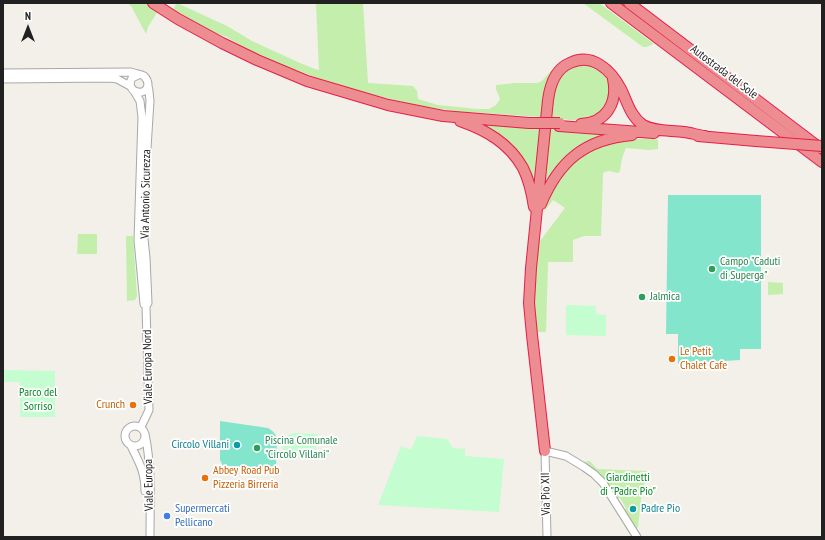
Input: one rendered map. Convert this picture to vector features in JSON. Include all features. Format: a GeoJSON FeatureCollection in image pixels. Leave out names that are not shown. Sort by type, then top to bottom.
{"type":"FeatureCollection","features":[{"type":"Feature","properties":{"kind":"highway","name":"Autostrada del Sole"},"geometry":{"type":"LineString","coordinates":[[611,3],[822,162]]}},
{"type":"Feature","properties":{"kind":"highway","name":"Autostrada del Sole"},"geometry":{"type":"LineString","coordinates":[[629,3],[822,149]]}},
{"type":"Feature","properties":{"kind":"highway"},"geometry":{"type":"LineString","coordinates":[[154,4],[222,43],[257,60],[307,81],[388,105],[443,116],[472,125],[489,133],[509,149],[524,170],[536,215]]}},
{"type":"Feature","properties":{"kind":"highway"},"geometry":{"type":"LineString","coordinates":[[545,451],[529,303],[531,268],[548,100],[556,74],[560,69],[571,62],[586,59],[598,63],[604,67],[620,87],[632,112],[643,125],[654,129],[686,132],[705,136]]}},
{"type":"Feature","properties":{"kind":"highway"},"geometry":{"type":"LineString","coordinates":[[559,125],[585,124],[597,120],[606,114],[612,105],[614,96],[612,76]]}},
{"type":"Feature","properties":{"kind":"highway"},"geometry":{"type":"LineString","coordinates":[[443,116],[822,146]]}},
{"type":"Feature","properties":{"kind":"highway"},"geometry":{"type":"LineString","coordinates":[[536,215],[546,193],[559,171],[569,160],[583,150],[596,143],[622,136],[658,134]]}},
{"type":"Feature","properties":{"kind":"street"},"geometry":{"type":"LineString","coordinates":[[3,73],[131,72],[145,77],[148,81],[148,86],[145,91],[139,93],[117,79],[110,78],[3,79]]}},
{"type":"Feature","properties":{"kind":"street"},"geometry":{"type":"LineString","coordinates":[[132,89],[131,80],[138,75]]}},
{"type":"Feature","properties":{"kind":"street","name":"Via Antonio Sicurezza"},"geometry":{"type":"LineString","coordinates":[[146,304],[146,258],[144,233],[150,101],[148,86]]}},
{"type":"Feature","properties":{"kind":"street","name":"Via Antonio Sicurezza"},"geometry":{"type":"LineString","coordinates":[[132,89],[140,102],[142,117],[138,240],[146,304]]}},
{"type":"Feature","properties":{"kind":"street","name":"Viale Europa Nord"},"geometry":{"type":"LineString","coordinates":[[143,431],[149,410],[146,304]]}},
{"type":"Feature","properties":{"kind":"street"},"geometry":{"type":"LineString","coordinates":[[134,426],[143,431],[145,437],[143,443],[137,446],[131,446],[125,441],[124,434],[128,428],[134,426]]}},
{"type":"Feature","properties":{"kind":"street","name":"Viale Europa"},"geometry":{"type":"LineString","coordinates":[[143,431],[148,446],[150,537]]}},
{"type":"Feature","properties":{"kind":"street","name":"Viale Europa"},"geometry":{"type":"LineString","coordinates":[[131,446],[140,463],[144,476],[145,537]]}},
{"type":"Feature","properties":{"kind":"street"},"geometry":{"type":"LineString","coordinates":[[545,451],[566,456],[594,474],[603,483],[637,537]]}},
{"type":"Feature","properties":{"kind":"street","name":"Via Pio XII"},"geometry":{"type":"LineString","coordinates":[[545,451],[547,537]]}},
{"type":"Feature","properties":{"kind":"green space"},"geometry":{"type":"Polygon","coordinates":[[[127,3],[147,3],[158,11],[148,27],[146,34],[131,6],[127,3]]]}},
{"type":"Feature","properties":{"kind":"green space"},"geometry":{"type":"Polygon","coordinates":[[[177,3],[227,26],[252,41],[319,70],[316,3],[363,3],[368,83],[413,86],[417,91],[418,99],[438,105],[489,109],[496,105],[500,99],[496,85],[537,83],[542,81],[557,64],[559,64],[549,77],[542,117],[455,111],[415,105],[362,92],[272,61],[245,49],[227,37],[212,32],[173,9],[177,3]]]}},
{"type":"Feature","properties":{"kind":"green space"},"geometry":{"type":"Polygon","coordinates":[[[583,3],[599,3],[654,44],[643,47],[583,3]]]}},
{"type":"Feature","properties":{"kind":"green space"},"geometry":{"type":"Polygon","coordinates":[[[588,63],[607,74],[612,91],[602,114],[581,121],[552,118],[555,90],[560,77],[569,67],[588,63]]]}},
{"type":"Feature","properties":{"kind":"green space"},"geometry":{"type":"Polygon","coordinates":[[[483,123],[542,128],[535,186],[482,125],[483,123]]]}},
{"type":"Feature","properties":{"kind":"green space"},"geometry":{"type":"Polygon","coordinates":[[[550,129],[616,134],[607,136],[546,184],[544,183],[550,129]]]}},
{"type":"Feature","properties":{"kind":"green space"},"geometry":{"type":"Polygon","coordinates":[[[655,138],[658,140],[658,149],[649,150],[626,148],[622,158],[620,171],[618,173],[609,171],[604,172],[601,236],[584,236],[573,240],[573,262],[548,262],[546,332],[537,332],[534,311],[535,282],[540,241],[565,208],[553,200],[544,212],[554,187],[571,165],[596,148],[624,140],[655,138]]]}},
{"type":"Feature","properties":{"kind":"green space"},"geometry":{"type":"Polygon","coordinates":[[[668,195],[761,195],[761,349],[740,349],[740,360],[678,364],[678,334],[666,334],[668,195]]]}},
{"type":"Feature","properties":{"kind":"green space"},"geometry":{"type":"Polygon","coordinates":[[[78,234],[97,234],[97,254],[77,254],[78,234]]]}},
{"type":"Feature","properties":{"kind":"green space"},"geometry":{"type":"Polygon","coordinates":[[[126,236],[133,236],[137,296],[135,300],[127,301],[126,236]]]}},
{"type":"Feature","properties":{"kind":"green space"},"geometry":{"type":"Polygon","coordinates":[[[768,282],[783,283],[783,294],[768,295],[768,282]]]}},
{"type":"Feature","properties":{"kind":"green space"},"geometry":{"type":"Polygon","coordinates":[[[567,305],[596,306],[596,314],[606,315],[606,336],[566,335],[567,305]]]}},
{"type":"Feature","properties":{"kind":"green space","name":"Parco del Sorriso"},"geometry":{"type":"Polygon","coordinates":[[[3,370],[55,371],[55,417],[20,417],[20,382],[3,382],[3,370]]]}},
{"type":"Feature","properties":{"kind":"green space"},"geometry":{"type":"Polygon","coordinates":[[[220,421],[268,428],[273,431],[277,438],[276,468],[223,466],[220,460],[220,421]]]}},
{"type":"Feature","properties":{"kind":"green space"},"geometry":{"type":"Polygon","coordinates":[[[295,433],[318,434],[315,453],[283,453],[284,440],[288,435],[295,433]]]}},
{"type":"Feature","properties":{"kind":"green space"},"geometry":{"type":"Polygon","coordinates":[[[417,436],[447,439],[453,448],[465,449],[465,456],[504,459],[499,512],[378,505],[401,446],[411,450],[417,436]]]}},
{"type":"Feature","properties":{"kind":"green space","name":"Giardinetti di \"Padre Pio\""},"geometry":{"type":"Polygon","coordinates":[[[590,461],[597,469],[647,471],[637,528],[635,528],[624,511],[626,508],[620,498],[617,499],[605,480],[594,469],[582,462],[590,461]]]}},
{"type":"Feature","properties":{"kind":"place","name":"Campo \"Caduti di Superga\""},"geometry":{"type":"Point","coordinates":[712,269]}},
{"type":"Feature","properties":{"kind":"place","name":"Jalmica"},"geometry":{"type":"Point","coordinates":[642,297]}},
{"type":"Feature","properties":{"kind":"place","name":"Le Petit Chalet Cafe"},"geometry":{"type":"Point","coordinates":[672,359]}},
{"type":"Feature","properties":{"kind":"place","name":"Crunch"},"geometry":{"type":"Point","coordinates":[133,405]}},
{"type":"Feature","properties":{"kind":"place","name":"Circolo Villani"},"geometry":{"type":"Point","coordinates":[237,445]}},
{"type":"Feature","properties":{"kind":"place","name":"Piscina Comunale \"Circolo Villani\""},"geometry":{"type":"Point","coordinates":[257,448]}},
{"type":"Feature","properties":{"kind":"place","name":"Abbey Road Pub Pizzeria Birreria"},"geometry":{"type":"Point","coordinates":[205,478]}},
{"type":"Feature","properties":{"kind":"place","name":"Padre Pio"},"geometry":{"type":"Point","coordinates":[633,509]}},
{"type":"Feature","properties":{"kind":"place","name":"Supermercati Pellicano"},"geometry":{"type":"Point","coordinates":[167,516]}}]}
